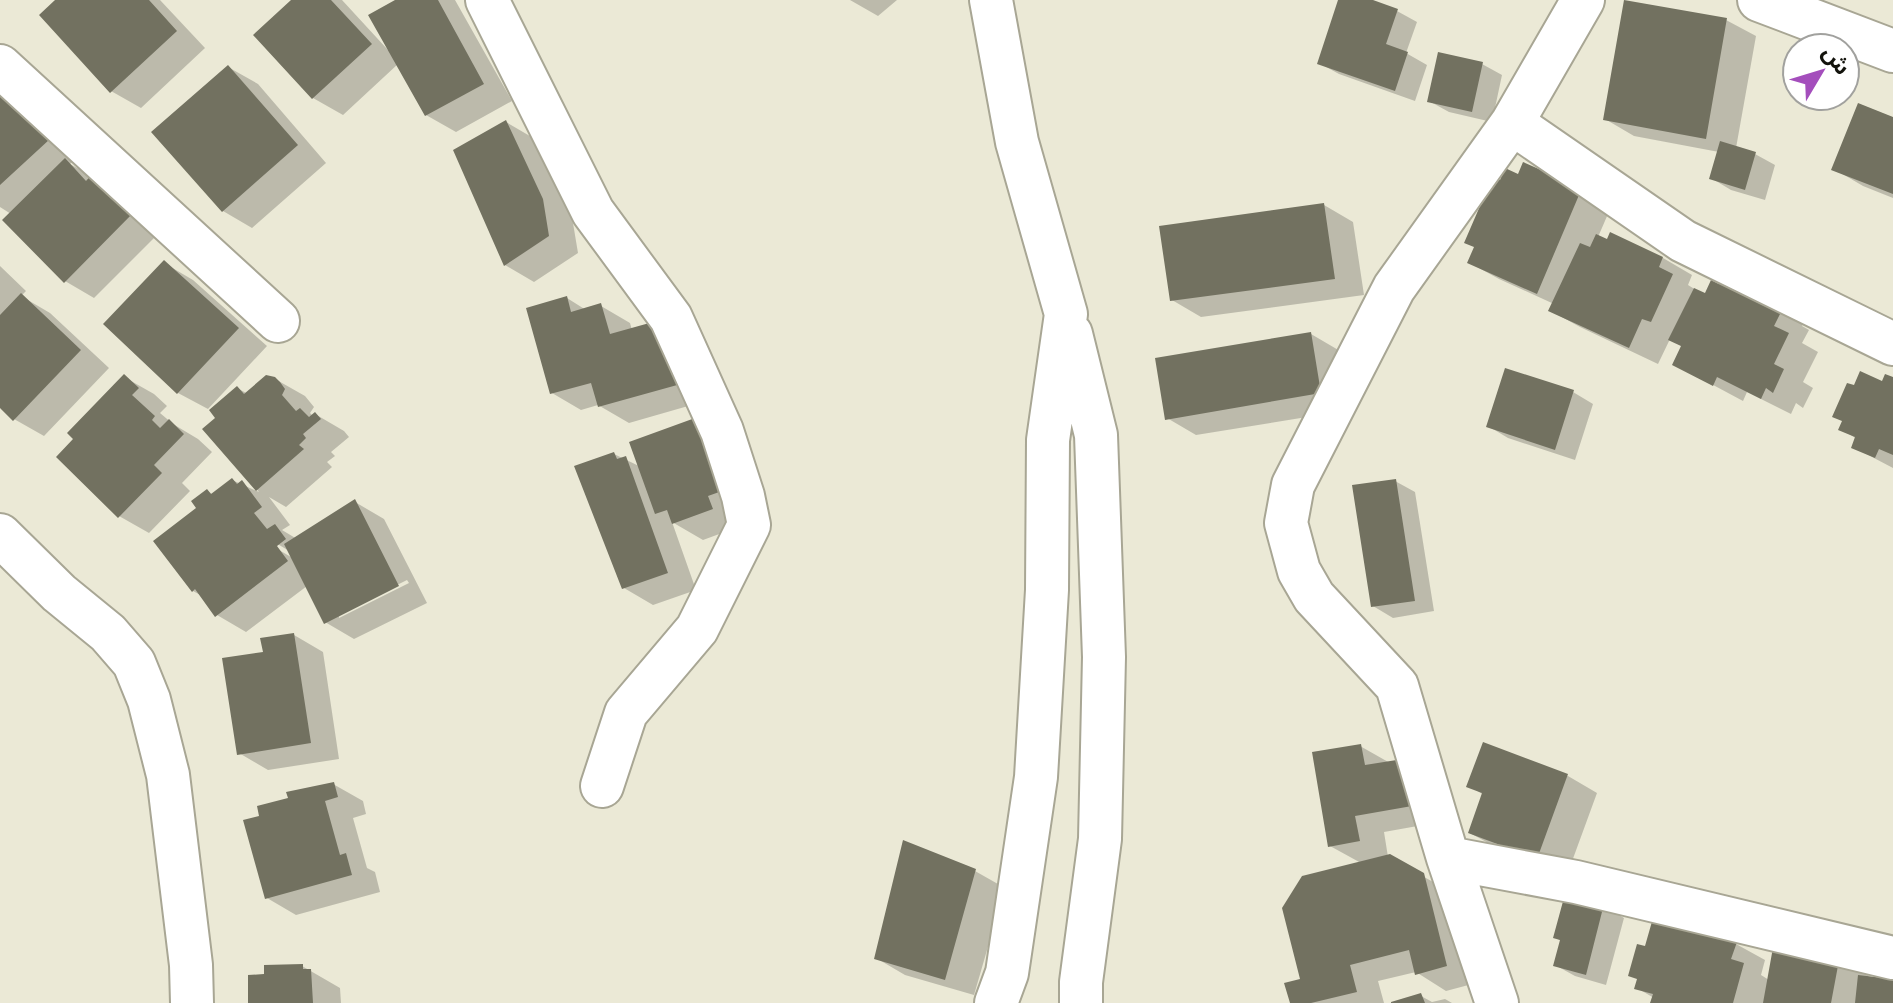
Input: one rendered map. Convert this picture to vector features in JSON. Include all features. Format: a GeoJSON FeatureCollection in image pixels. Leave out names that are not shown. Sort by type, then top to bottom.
{"type":"FeatureCollection","features":[{"type":"Feature","properties":{"kind":"street"},"geometry":{"type":"LineString","coordinates":[[487,0],[593,212],[671,318],[722,431],[749,525],[697,629],[626,713],[602,786]]}},
{"type":"Feature","properties":{"kind":"street"},"geometry":{"type":"LineString","coordinates":[[991,0],[1017,142],[1066,314],[1096,435],[1104,657],[1100,839],[1081,982],[1081,1003]]}},
{"type":"Feature","properties":{"kind":"street"},"geometry":{"type":"LineString","coordinates":[[1497,1003],[1448,858],[1397,686],[1314,597],[1299,571],[1286,523],[1293,485],[1394,288],[1512,123],[1583,0]]}},
{"type":"Feature","properties":{"kind":"street"},"geometry":{"type":"LineString","coordinates":[[1759,0],[1893,51]]}},
{"type":"Feature","properties":{"kind":"street"},"geometry":{"type":"LineString","coordinates":[[0,66],[278,321]]}},
{"type":"Feature","properties":{"kind":"street"},"geometry":{"type":"LineString","coordinates":[[1512,123],[1683,241],[1893,344]]}},
{"type":"Feature","properties":{"kind":"street"},"geometry":{"type":"LineString","coordinates":[[996,1003],[1007,973],[1036,777],[1047,590],[1048,440],[1066,314]]}},
{"type":"Feature","properties":{"kind":"street"},"geometry":{"type":"LineString","coordinates":[[0,535],[59,593],[108,633],[134,663],[149,700],[168,775],[191,965],[192,1003]]}},
{"type":"Feature","properties":{"kind":"street"},"geometry":{"type":"LineString","coordinates":[[1448,858],[1576,882],[1893,958]]}},
{"type":"Feature","properties":{"kind":"building"},"geometry":{"type":"Polygon","coordinates":[[[55,0],[149,0],[177,31],[110,93],[39,15],[55,0]]]}},
{"type":"Feature","properties":{"kind":"building"},"geometry":{"type":"Polygon","coordinates":[[[291,0],[331,0],[372,44],[312,99],[253,35],[291,0]]]}},
{"type":"Feature","properties":{"kind":"building"},"geometry":{"type":"Polygon","coordinates":[[[395,0],[438,0],[484,84],[425,116],[368,15],[395,0]]]}},
{"type":"Feature","properties":{"kind":"building"},"geometry":{"type":"Polygon","coordinates":[[[1338,0],[1373,0],[1398,9],[1386,44],[1408,52],[1395,91],[1317,64],[1338,0]]]}},
{"type":"Feature","properties":{"kind":"building"},"geometry":{"type":"Polygon","coordinates":[[[1624,0],[1727,18],[1706,139],[1603,120],[1624,0]]]}},
{"type":"Feature","properties":{"kind":"building"},"geometry":{"type":"Polygon","coordinates":[[[1438,52],[1483,62],[1472,112],[1427,102],[1438,52]]]}},
{"type":"Feature","properties":{"kind":"building"},"geometry":{"type":"Polygon","coordinates":[[[228,65],[298,145],[222,212],[151,132],[228,65]]]}},
{"type":"Feature","properties":{"kind":"building"},"geometry":{"type":"Polygon","coordinates":[[[0,73],[50,139],[0,185],[0,73]]]}},
{"type":"Feature","properties":{"kind":"building"},"geometry":{"type":"Polygon","coordinates":[[[1861,104],[1893,117],[1893,194],[1831,170],[1854,112],[1861,112],[1861,104]]]}},
{"type":"Feature","properties":{"kind":"building"},"geometry":{"type":"Polygon","coordinates":[[[506,120],[543,199],[549,236],[504,266],[453,150],[506,120]]]}},
{"type":"Feature","properties":{"kind":"building"},"geometry":{"type":"Polygon","coordinates":[[[1720,141],[1756,152],[1745,190],[1709,179],[1720,141]]]}},
{"type":"Feature","properties":{"kind":"building"},"geometry":{"type":"Polygon","coordinates":[[[65,158],[86,181],[95,171],[135,211],[64,283],[2,220],[65,158]]]}},
{"type":"Feature","properties":{"kind":"building"},"geometry":{"type":"Polygon","coordinates":[[[1523,162],[1582,188],[1537,294],[1467,263],[1474,247],[1464,243],[1493,176],[1500,180],[1505,168],[1518,174],[1523,162]]]}},
{"type":"Feature","properties":{"kind":"building"},"geometry":{"type":"Polygon","coordinates":[[[1324,203],[1335,279],[1170,301],[1159,226],[1324,203]]]}},
{"type":"Feature","properties":{"kind":"building"},"geometry":{"type":"Polygon","coordinates":[[[1610,232],[1663,257],[1659,267],[1673,274],[1651,322],[1642,319],[1629,348],[1548,311],[1580,243],[1590,247],[1596,234],[1607,239],[1610,232]]]}},
{"type":"Feature","properties":{"kind":"building"},"geometry":{"type":"Polygon","coordinates":[[[164,260],[239,328],[177,394],[103,324],[164,260]]]}},
{"type":"Feature","properties":{"kind":"building"},"geometry":{"type":"Polygon","coordinates":[[[1725,271],[1781,312],[1774,326],[1789,333],[1774,364],[1784,369],[1773,393],[1766,388],[1761,399],[1717,377],[1713,386],[1672,365],[1681,346],[1668,340],[1694,288],[1705,293],[1711,280],[1719,284],[1725,271]]]}},
{"type":"Feature","properties":{"kind":"building"},"geometry":{"type":"Polygon","coordinates":[[[21,293],[81,350],[13,421],[0,408],[0,315],[21,293]]]}},
{"type":"Feature","properties":{"kind":"building"},"geometry":{"type":"Polygon","coordinates":[[[567,296],[571,312],[601,303],[610,334],[653,322],[688,382],[598,407],[591,383],[550,394],[526,308],[567,296]]]}},
{"type":"Feature","properties":{"kind":"building"},"geometry":{"type":"Polygon","coordinates":[[[1311,332],[1321,393],[1165,420],[1155,358],[1311,332]]]}},
{"type":"Feature","properties":{"kind":"building"},"geometry":{"type":"Polygon","coordinates":[[[1505,368],[1574,390],[1555,450],[1486,427],[1505,368]]]}},
{"type":"Feature","properties":{"kind":"building"},"geometry":{"type":"Polygon","coordinates":[[[1860,371],[1882,381],[1885,374],[1893,377],[1893,455],[1879,449],[1875,458],[1851,448],[1855,437],[1838,430],[1842,421],[1832,417],[1847,383],[1854,385],[1860,371]]]}},
{"type":"Feature","properties":{"kind":"building"},"geometry":{"type":"Polygon","coordinates":[[[124,374],[139,388],[132,395],[155,416],[152,420],[160,428],[169,419],[184,434],[154,465],[162,473],[118,518],[56,457],[73,439],[67,433],[124,374]]]}},
{"type":"Feature","properties":{"kind":"building"},"geometry":{"type":"Polygon","coordinates":[[[266,375],[280,382],[285,389],[282,395],[296,411],[300,408],[309,417],[315,412],[321,419],[303,434],[306,438],[299,445],[304,449],[256,491],[202,429],[215,418],[209,410],[237,386],[244,394],[266,375]]]}},
{"type":"Feature","properties":{"kind":"building"},"geometry":{"type":"Polygon","coordinates":[[[695,418],[722,491],[708,496],[713,509],[672,524],[667,510],[655,514],[629,442],[695,418]]]}},
{"type":"Feature","properties":{"kind":"building"},"geometry":{"type":"Polygon","coordinates":[[[614,452],[617,459],[626,456],[668,573],[622,589],[574,466],[614,452]]]}},
{"type":"Feature","properties":{"kind":"building"},"geometry":{"type":"Polygon","coordinates":[[[232,478],[237,484],[242,480],[262,507],[254,513],[267,529],[275,524],[286,539],[277,546],[288,561],[215,617],[153,541],[196,508],[191,501],[207,489],[211,494],[232,478]]]}},
{"type":"Feature","properties":{"kind":"building"},"geometry":{"type":"Polygon","coordinates":[[[1396,479],[1415,601],[1371,607],[1352,485],[1396,479]]]}},
{"type":"Feature","properties":{"kind":"building"},"geometry":{"type":"Polygon","coordinates":[[[355,499],[399,586],[324,624],[284,544],[355,499]]]}},
{"type":"Feature","properties":{"kind":"building"},"geometry":{"type":"Polygon","coordinates":[[[294,633],[311,743],[237,755],[222,658],[263,652],[260,638],[294,633]]]}},
{"type":"Feature","properties":{"kind":"building"},"geometry":{"type":"Polygon","coordinates":[[[1483,742],[1568,774],[1537,859],[1468,833],[1482,793],[1466,787],[1483,742]]]}},
{"type":"Feature","properties":{"kind":"building"},"geometry":{"type":"Polygon","coordinates":[[[1361,744],[1365,765],[1403,759],[1412,806],[1355,816],[1360,841],[1328,847],[1312,752],[1361,744]]]}},
{"type":"Feature","properties":{"kind":"building"},"geometry":{"type":"Polygon","coordinates":[[[334,782],[338,797],[325,801],[340,855],[346,853],[352,875],[265,899],[243,820],[259,816],[257,806],[288,798],[286,792],[334,782]]]}},
{"type":"Feature","properties":{"kind":"building"},"geometry":{"type":"Polygon","coordinates":[[[903,840],[976,869],[945,980],[874,959],[903,840]]]}},
{"type":"Feature","properties":{"kind":"building"},"geometry":{"type":"Polygon","coordinates":[[[1390,854],[1424,873],[1447,966],[1415,975],[1409,950],[1350,965],[1357,992],[1311,1003],[1290,1003],[1284,983],[1300,979],[1282,908],[1302,876],[1390,854]]]}},
{"type":"Feature","properties":{"kind":"building"},"geometry":{"type":"Polygon","coordinates":[[[1565,894],[1604,904],[1586,975],[1553,966],[1560,940],[1553,938],[1565,894]]]}},
{"type":"Feature","properties":{"kind":"building"},"geometry":{"type":"Polygon","coordinates":[[[1653,918],[1737,942],[1731,959],[1744,963],[1733,1003],[1650,1003],[1653,994],[1634,989],[1637,979],[1628,976],[1637,944],[1645,946],[1653,918]]]}},
{"type":"Feature","properties":{"kind":"building"},"geometry":{"type":"Polygon","coordinates":[[[1774,942],[1840,955],[1831,1003],[1763,1003],[1774,942]]]}},
{"type":"Feature","properties":{"kind":"building"},"geometry":{"type":"Polygon","coordinates":[[[303,964],[303,969],[311,969],[313,1003],[248,1003],[248,975],[264,974],[264,965],[303,964]]]}},
{"type":"Feature","properties":{"kind":"building"},"geometry":{"type":"Polygon","coordinates":[[[1858,975],[1893,979],[1893,1003],[1855,1003],[1858,975]]]}},
{"type":"Feature","properties":{"kind":"building"},"geometry":{"type":"Polygon","coordinates":[[[1421,993],[1425,1003],[1391,1003],[1391,1002],[1421,993]]]}}]}
